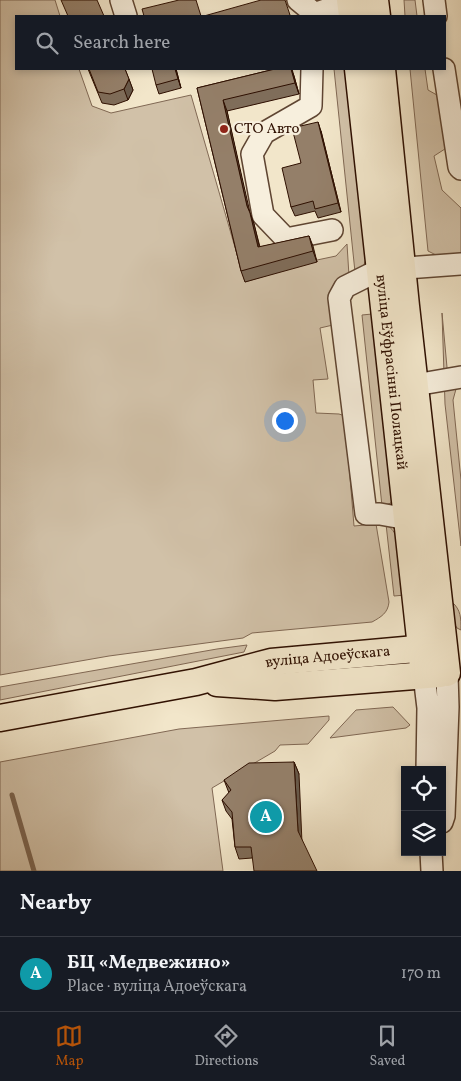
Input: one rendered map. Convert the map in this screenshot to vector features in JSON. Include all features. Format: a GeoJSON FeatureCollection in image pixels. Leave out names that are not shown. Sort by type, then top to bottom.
{"type":"FeatureCollection","features":[{"type":"Feature","properties":{"kind":"main road","name":"вуліца Еўфрасінні Полацкай"},"geometry":{"type":"LineString","coordinates":[[358,70],[391,269],[415,385],[444,673]]}},
{"type":"Feature","properties":{"kind":"main road","name":"вуліца Еўфрасінні Полацкай"},"geometry":{"type":"LineString","coordinates":[[382,70],[391,269],[408,519],[442,646]]}},
{"type":"Feature","properties":{"kind":"main road","name":"вуліца Адоеўскага"},"geometry":{"type":"LineString","coordinates":[[0,718],[196,682],[271,662],[442,646]]}},
{"type":"Feature","properties":{"kind":"main road","name":"вуліца Адоеўскага"},"geometry":{"type":"LineString","coordinates":[[196,682],[275,687],[444,673]]}},
{"type":"Feature","properties":{"kind":"street"},"geometry":{"type":"LineString","coordinates":[[122,0],[126,15]]}},
{"type":"Feature","properties":{"kind":"street"},"geometry":{"type":"LineString","coordinates":[[298,0],[314,15],[363,7]]}},
{"type":"Feature","properties":{"kind":"street"},"geometry":{"type":"LineString","coordinates":[[434,0],[436,15]]}},
{"type":"Feature","properties":{"kind":"street"},"geometry":{"type":"LineString","coordinates":[[312,70],[311,106],[264,133],[252,154],[262,215],[286,239],[332,230]]}},
{"type":"Feature","properties":{"kind":"street"},"geometry":{"type":"LineString","coordinates":[[444,70],[459,167],[461,169]]}},
{"type":"Feature","properties":{"kind":"street"},"geometry":{"type":"LineString","coordinates":[[408,519],[380,514],[366,514],[339,298],[346,287],[391,269],[461,264]]}},
{"type":"Feature","properties":{"kind":"street"},"geometry":{"type":"LineString","coordinates":[[415,385],[461,377]]}},
{"type":"Feature","properties":{"kind":"street"},"geometry":{"type":"LineString","coordinates":[[427,766],[428,708],[444,673]]}},
{"type":"Feature","properties":{"kind":"street"},"geometry":{"type":"LineString","coordinates":[[444,673],[448,716],[444,811]]}},
{"type":"Feature","properties":{"kind":"shaded area"},"geometry":{"type":"Polygon","coordinates":[[[0,0],[55,0],[60,15],[15,15],[15,70],[79,70],[92,106],[111,113],[191,95],[245,282],[336,256],[347,244],[349,276],[333,325],[320,328],[328,379],[313,380],[316,413],[345,416],[354,526],[376,524],[389,602],[386,612],[372,622],[252,633],[243,638],[109,656],[0,675],[0,0]]]}},
{"type":"Feature","properties":{"kind":"shaded area"},"geometry":{"type":"Polygon","coordinates":[[[404,0],[415,0],[417,15],[405,15],[404,0]]]}},
{"type":"Feature","properties":{"kind":"shaded area"},"geometry":{"type":"Polygon","coordinates":[[[334,70],[346,70],[366,258],[364,265],[355,272],[334,70]]]}},
{"type":"Feature","properties":{"kind":"shaded area"},"geometry":{"type":"Polygon","coordinates":[[[410,70],[425,70],[428,90],[444,99],[448,147],[434,156],[442,190],[461,208],[461,253],[436,255],[428,251],[410,70]]]}},
{"type":"Feature","properties":{"kind":"shaded area"},"geometry":{"type":"Polygon","coordinates":[[[442,313],[449,389],[456,389],[453,400],[461,480],[461,546],[445,404],[442,313]]]}},
{"type":"Feature","properties":{"kind":"shaded area"},"geometry":{"type":"Polygon","coordinates":[[[372,314],[393,497],[391,503],[382,506],[362,315],[372,314]]]}},
{"type":"Feature","properties":{"kind":"shaded area"},"geometry":{"type":"Polygon","coordinates":[[[386,524],[393,530],[401,547],[405,595],[394,596],[386,524]]]}},
{"type":"Feature","properties":{"kind":"shaded area"},"geometry":{"type":"Polygon","coordinates":[[[452,602],[460,614],[461,630],[457,628],[448,614],[452,602]]]}},
{"type":"Feature","properties":{"kind":"shaded area"},"geometry":{"type":"Polygon","coordinates":[[[247,645],[244,652],[0,700],[0,687],[247,645]]]}},
{"type":"Feature","properties":{"kind":"shaded area"},"geometry":{"type":"Polygon","coordinates":[[[393,707],[410,725],[406,728],[330,738],[356,710],[393,707]]]}},
{"type":"Feature","properties":{"kind":"shaded area"},"geometry":{"type":"Polygon","coordinates":[[[329,716],[329,720],[308,744],[280,745],[275,751],[212,788],[223,871],[0,871],[0,762],[179,729],[329,716]]]}},
{"type":"Feature","properties":{"kind":"building"},"geometry":{"type":"Polygon","coordinates":[[[61,0],[97,0],[104,15],[68,15],[61,0]]]}},
{"type":"Feature","properties":{"kind":"building"},"geometry":{"type":"Polygon","coordinates":[[[179,0],[196,0],[201,15],[144,15],[142,9],[179,0]]]}},
{"type":"Feature","properties":{"kind":"building"},"geometry":{"type":"Polygon","coordinates":[[[261,0],[285,0],[290,15],[208,15],[261,0]]]}},
{"type":"Feature","properties":{"kind":"building"},"geometry":{"type":"Polygon","coordinates":[[[89,70],[125,70],[129,79],[124,89],[110,94],[98,92],[89,70]]]}},
{"type":"Feature","properties":{"kind":"building"},"geometry":{"type":"Polygon","coordinates":[[[152,70],[175,70],[178,79],[156,85],[152,70]]]}},
{"type":"Feature","properties":{"kind":"building"},"geometry":{"type":"Polygon","coordinates":[[[271,70],[291,70],[295,83],[223,100],[258,247],[309,236],[313,251],[241,271],[197,88],[271,70]]]}},
{"type":"Feature","properties":{"kind":"building"},"geometry":{"type":"Polygon","coordinates":[[[318,122],[338,203],[315,209],[313,201],[291,207],[282,168],[301,163],[292,128],[318,122]]]}},
{"type":"Feature","properties":{"kind":"building"},"geometry":{"type":"Polygon","coordinates":[[[294,762],[298,831],[317,871],[254,871],[251,847],[235,847],[232,812],[222,800],[231,790],[224,780],[249,763],[294,762]]]}},
{"type":"Feature","properties":{"kind":"waterway"},"geometry":{"type":"LineString","coordinates":[[12,795],[34,871]]}},
{"type":"Feature","properties":{"kind":"place","name":"СТО Авто"},"geometry":{"type":"Point","coordinates":[224,129]}},
{"type":"Feature","properties":{"kind":"place","name":"БЦ «Медвежино»"},"geometry":{"type":"Point","coordinates":[266,817]}}]}
